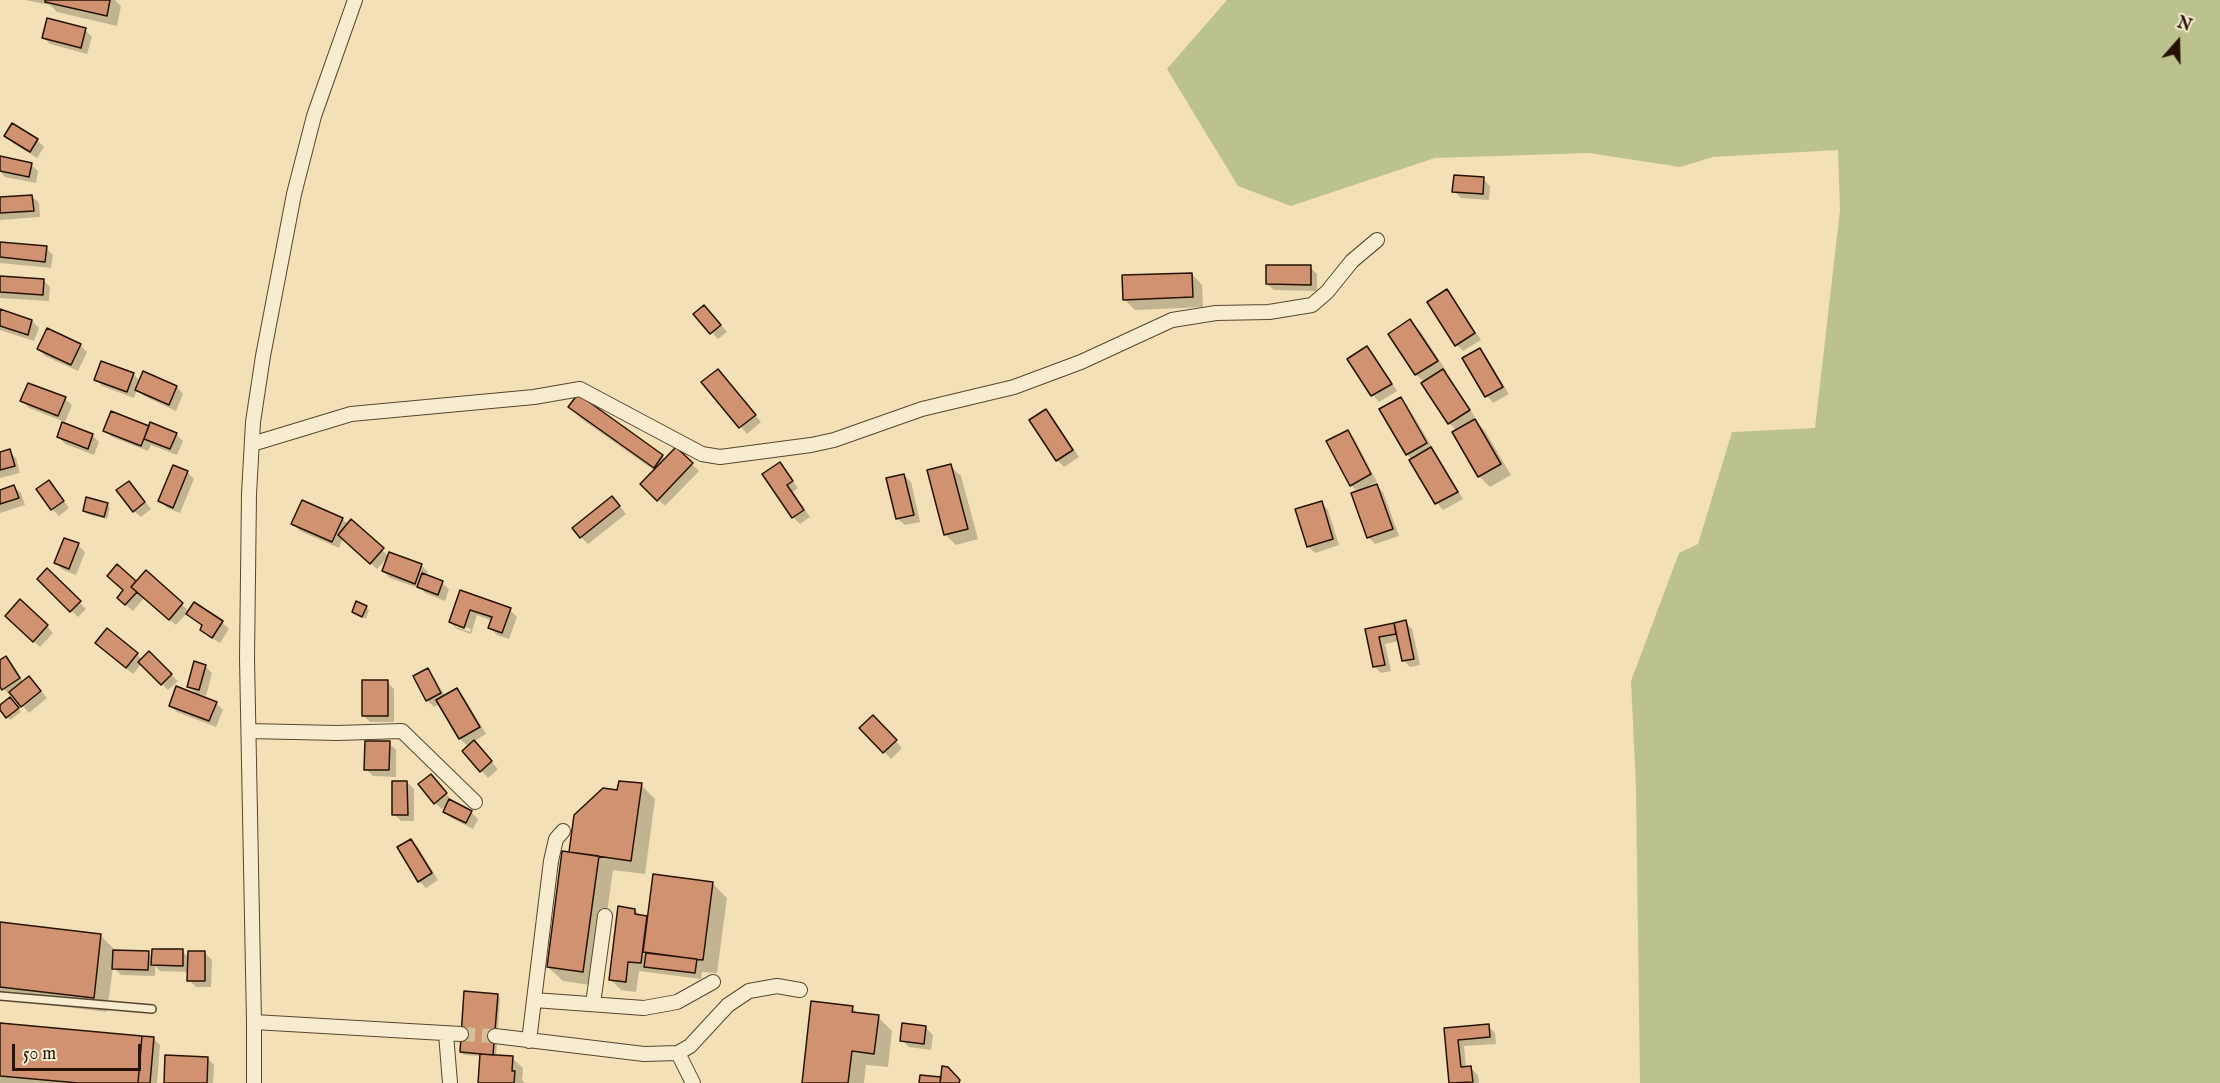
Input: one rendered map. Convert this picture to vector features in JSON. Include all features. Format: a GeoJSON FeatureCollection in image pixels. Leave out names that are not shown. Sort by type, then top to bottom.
{"type":"FeatureCollection","features":[{"type":"Feature","properties":{"kind":"street"},"geometry":{"type":"LineString","coordinates":[[254,1083],[248,553],[252,444],[262,356],[294,194],[314,116],[355,0]]}},
{"type":"Feature","properties":{"kind":"street"},"geometry":{"type":"LineString","coordinates":[[252,444],[351,414],[534,397],[580,388],[702,454],[720,457],[811,445],[834,440],[922,409],[1014,387],[1081,362],[1172,320],[1216,313],[1269,312],[1312,304],[1327,292],[1352,261],[1377,240]]}},
{"type":"Feature","properties":{"kind":"street"},"geometry":{"type":"LineString","coordinates":[[249,730],[337,733],[402,731],[475,802]]}},
{"type":"Feature","properties":{"kind":"street"},"geometry":{"type":"LineString","coordinates":[[529,1041],[551,861],[556,839],[563,831]]}},
{"type":"Feature","properties":{"kind":"street"},"geometry":{"type":"LineString","coordinates":[[593,1004],[605,916]]}},
{"type":"Feature","properties":{"kind":"street"},"geometry":{"type":"LineString","coordinates":[[534,1000],[644,1008],[677,1002],[713,982]]}},
{"type":"Feature","properties":{"kind":"street"},"geometry":{"type":"LineString","coordinates":[[495,1036],[644,1054],[678,1053],[690,1046],[728,1005],[749,991],[777,986],[800,990]]}},
{"type":"Feature","properties":{"kind":"street"},"geometry":{"type":"LineString","coordinates":[[254,1022],[461,1034]]}},
{"type":"Feature","properties":{"kind":"street"},"geometry":{"type":"LineString","coordinates":[[446,1034],[450,1083]]}},
{"type":"Feature","properties":{"kind":"street"},"geometry":{"type":"LineString","coordinates":[[678,1053],[693,1083]]}},
{"type":"Feature","properties":{"kind":"lane"},"geometry":{"type":"LineString","coordinates":[[0,996],[152,1009]]}},
{"type":"Feature","properties":{"kind":"green space"},"geometry":{"type":"Polygon","coordinates":[[[1227,0],[2220,0],[2220,1083],[1640,1083],[1636,788],[1631,681],[1679,553],[1698,544],[1732,432],[1815,428],[1840,210],[1838,150],[1713,157],[1680,167],[1589,153],[1435,158],[1291,206],[1238,186],[1167,69],[1227,0]]]}},
{"type":"Feature","properties":{"kind":"building"},"geometry":{"type":"Polygon","coordinates":[[[45,0],[110,0],[107,16],[45,2],[45,0]]]}},
{"type":"Feature","properties":{"kind":"building"},"geometry":{"type":"Polygon","coordinates":[[[47,18],[86,28],[81,48],[42,38],[47,18]]]}},
{"type":"Feature","properties":{"kind":"building"},"geometry":{"type":"Polygon","coordinates":[[[12,123],[38,139],[30,152],[4,136],[12,123]]]}},
{"type":"Feature","properties":{"kind":"building"},"geometry":{"type":"Polygon","coordinates":[[[0,156],[32,163],[29,177],[0,171],[0,156]]]}},
{"type":"Feature","properties":{"kind":"building"},"geometry":{"type":"Polygon","coordinates":[[[1454,175],[1484,177],[1483,194],[1452,192],[1454,175]]]}},
{"type":"Feature","properties":{"kind":"building"},"geometry":{"type":"Polygon","coordinates":[[[32,195],[34,211],[0,213],[0,197],[32,195]]]}},
{"type":"Feature","properties":{"kind":"building"},"geometry":{"type":"Polygon","coordinates":[[[0,242],[47,246],[45,262],[0,257],[0,242]]]}},
{"type":"Feature","properties":{"kind":"building"},"geometry":{"type":"Polygon","coordinates":[[[1266,265],[1311,265],[1311,285],[1266,284],[1266,265]]]}},
{"type":"Feature","properties":{"kind":"building"},"geometry":{"type":"Polygon","coordinates":[[[1192,273],[1193,297],[1123,300],[1122,275],[1192,273]]]}},
{"type":"Feature","properties":{"kind":"building"},"geometry":{"type":"Polygon","coordinates":[[[0,276],[44,279],[43,295],[0,292],[0,276]]]}},
{"type":"Feature","properties":{"kind":"building"},"geometry":{"type":"Polygon","coordinates":[[[1447,289],[1475,333],[1455,346],[1427,302],[1447,289]]]}},
{"type":"Feature","properties":{"kind":"building"},"geometry":{"type":"Polygon","coordinates":[[[704,305],[721,325],[710,334],[693,314],[704,305]]]}},
{"type":"Feature","properties":{"kind":"building"},"geometry":{"type":"Polygon","coordinates":[[[0,309],[32,320],[28,335],[0,326],[0,309]]]}},
{"type":"Feature","properties":{"kind":"building"},"geometry":{"type":"Polygon","coordinates":[[[1410,319],[1438,361],[1415,375],[1388,334],[1410,319]]]}},
{"type":"Feature","properties":{"kind":"building"},"geometry":{"type":"Polygon","coordinates":[[[47,328],[81,344],[71,365],[37,349],[47,328]]]}},
{"type":"Feature","properties":{"kind":"building"},"geometry":{"type":"Polygon","coordinates":[[[1367,346],[1392,384],[1371,396],[1347,359],[1367,346]]]}},
{"type":"Feature","properties":{"kind":"building"},"geometry":{"type":"Polygon","coordinates":[[[1480,348],[1503,387],[1485,397],[1462,358],[1480,348]]]}},
{"type":"Feature","properties":{"kind":"building"},"geometry":{"type":"Polygon","coordinates":[[[101,361],[134,373],[127,392],[94,380],[101,361]]]}},
{"type":"Feature","properties":{"kind":"building"},"geometry":{"type":"Polygon","coordinates":[[[718,369],[756,415],[739,428],[701,382],[718,369]]]}},
{"type":"Feature","properties":{"kind":"building"},"geometry":{"type":"Polygon","coordinates":[[[1443,369],[1470,410],[1448,424],[1421,383],[1443,369]]]}},
{"type":"Feature","properties":{"kind":"building"},"geometry":{"type":"Polygon","coordinates":[[[143,371],[177,386],[169,405],[135,390],[143,371]]]}},
{"type":"Feature","properties":{"kind":"building"},"geometry":{"type":"Polygon","coordinates":[[[28,383],[66,397],[58,416],[20,401],[28,383]]]}},
{"type":"Feature","properties":{"kind":"building"},"geometry":{"type":"Polygon","coordinates":[[[578,394],[663,455],[654,468],[568,407],[578,394]]]}},
{"type":"Feature","properties":{"kind":"building"},"geometry":{"type":"Polygon","coordinates":[[[1401,397],[1427,443],[1406,455],[1379,409],[1401,397]]]}},
{"type":"Feature","properties":{"kind":"building"},"geometry":{"type":"Polygon","coordinates":[[[1046,409],[1073,450],[1056,461],[1029,420],[1046,409]]]}},
{"type":"Feature","properties":{"kind":"building"},"geometry":{"type":"Polygon","coordinates":[[[111,411],[149,426],[141,446],[103,431],[111,411]]]}},
{"type":"Feature","properties":{"kind":"building"},"geometry":{"type":"Polygon","coordinates":[[[1475,419],[1501,464],[1478,477],[1452,432],[1475,419]]]}},
{"type":"Feature","properties":{"kind":"building"},"geometry":{"type":"Polygon","coordinates":[[[62,422],[93,434],[88,449],[57,437],[62,422]]]}},
{"type":"Feature","properties":{"kind":"building"},"geometry":{"type":"Polygon","coordinates":[[[150,422],[177,433],[170,449],[144,439],[150,422]]]}},
{"type":"Feature","properties":{"kind":"building"},"geometry":{"type":"Polygon","coordinates":[[[1348,430],[1371,474],[1350,486],[1326,441],[1348,430]]]}},
{"type":"Feature","properties":{"kind":"building"},"geometry":{"type":"Polygon","coordinates":[[[676,447],[693,463],[657,501],[640,484],[676,447]]]}},
{"type":"Feature","properties":{"kind":"building"},"geometry":{"type":"Polygon","coordinates":[[[1431,447],[1458,492],[1435,504],[1409,460],[1431,447]]]}},
{"type":"Feature","properties":{"kind":"building"},"geometry":{"type":"Polygon","coordinates":[[[10,449],[15,466],[0,470],[0,452],[10,449]]]}},
{"type":"Feature","properties":{"kind":"building"},"geometry":{"type":"Polygon","coordinates":[[[780,462],[793,481],[787,485],[804,510],[792,518],[762,474],[780,462]]]}},
{"type":"Feature","properties":{"kind":"building"},"geometry":{"type":"Polygon","coordinates":[[[951,464],[968,529],[944,535],[927,470],[951,464]]]}},
{"type":"Feature","properties":{"kind":"building"},"geometry":{"type":"Polygon","coordinates":[[[173,465],[188,471],[173,508],[158,501],[173,465]]]}},
{"type":"Feature","properties":{"kind":"building"},"geometry":{"type":"Polygon","coordinates":[[[904,474],[914,515],[896,519],[886,478],[904,474]]]}},
{"type":"Feature","properties":{"kind":"building"},"geometry":{"type":"Polygon","coordinates":[[[49,480],[64,501],[51,510],[36,489],[49,480]]]}},
{"type":"Feature","properties":{"kind":"building"},"geometry":{"type":"Polygon","coordinates":[[[129,481],[145,502],[133,512],[116,490],[129,481]]]}},
{"type":"Feature","properties":{"kind":"building"},"geometry":{"type":"Polygon","coordinates":[[[1377,484],[1393,529],[1367,538],[1351,493],[1377,484]]]}},
{"type":"Feature","properties":{"kind":"building"},"geometry":{"type":"Polygon","coordinates":[[[14,485],[19,498],[0,504],[0,490],[14,485]]]}},
{"type":"Feature","properties":{"kind":"building"},"geometry":{"type":"Polygon","coordinates":[[[612,496],[620,506],[580,538],[572,528],[612,496]]]}},
{"type":"Feature","properties":{"kind":"building"},"geometry":{"type":"Polygon","coordinates":[[[86,497],[108,503],[104,517],[83,511],[86,497]]]}},
{"type":"Feature","properties":{"kind":"building"},"geometry":{"type":"Polygon","coordinates":[[[302,500],[343,518],[332,542],[291,524],[302,500]]]}},
{"type":"Feature","properties":{"kind":"building"},"geometry":{"type":"Polygon","coordinates":[[[1322,501],[1333,539],[1307,547],[1295,509],[1322,501]]]}},
{"type":"Feature","properties":{"kind":"building"},"geometry":{"type":"Polygon","coordinates":[[[351,519],[384,548],[370,564],[338,535],[351,519]]]}},
{"type":"Feature","properties":{"kind":"building"},"geometry":{"type":"Polygon","coordinates":[[[64,538],[79,543],[69,569],[54,563],[64,538]]]}},
{"type":"Feature","properties":{"kind":"building"},"geometry":{"type":"Polygon","coordinates":[[[389,552],[422,564],[415,584],[382,571],[389,552]]]}},
{"type":"Feature","properties":{"kind":"building"},"geometry":{"type":"Polygon","coordinates":[[[117,564],[136,581],[131,587],[137,592],[125,605],[117,598],[123,590],[107,576],[117,564]]]}},
{"type":"Feature","properties":{"kind":"building"},"geometry":{"type":"Polygon","coordinates":[[[47,568],[81,601],[70,612],[37,579],[47,568]]]}},
{"type":"Feature","properties":{"kind":"building"},"geometry":{"type":"Polygon","coordinates":[[[146,570],[183,603],[169,620],[131,587],[146,570]]]}},
{"type":"Feature","properties":{"kind":"building"},"geometry":{"type":"Polygon","coordinates":[[[422,573],[443,581],[438,595],[417,587],[422,573]]]}},
{"type":"Feature","properties":{"kind":"building"},"geometry":{"type":"Polygon","coordinates":[[[460,590],[511,608],[502,633],[488,628],[492,617],[470,610],[464,628],[449,622],[460,590]]]}},
{"type":"Feature","properties":{"kind":"building"},"geometry":{"type":"Polygon","coordinates":[[[20,599],[48,625],[33,642],[5,616],[20,599]]]}},
{"type":"Feature","properties":{"kind":"building"},"geometry":{"type":"Polygon","coordinates":[[[356,601],[367,606],[362,617],[352,612],[356,601]]]}},
{"type":"Feature","properties":{"kind":"building"},"geometry":{"type":"Polygon","coordinates":[[[194,602],[223,621],[212,638],[200,630],[202,625],[186,614],[194,602]]]}},
{"type":"Feature","properties":{"kind":"building"},"geometry":{"type":"Polygon","coordinates":[[[1406,620],[1414,659],[1402,661],[1394,623],[1406,620]]]}},
{"type":"Feature","properties":{"kind":"building"},"geometry":{"type":"Polygon","coordinates":[[[1394,623],[1396,634],[1379,637],[1385,665],[1373,667],[1365,629],[1394,623]]]}},
{"type":"Feature","properties":{"kind":"building"},"geometry":{"type":"Polygon","coordinates":[[[107,628],[138,653],[126,668],[95,643],[107,628]]]}},
{"type":"Feature","properties":{"kind":"building"},"geometry":{"type":"Polygon","coordinates":[[[149,651],[172,674],[161,685],[138,662],[149,651]]]}},
{"type":"Feature","properties":{"kind":"building"},"geometry":{"type":"Polygon","coordinates":[[[6,656],[20,678],[2,690],[0,660],[6,656]]]}},
{"type":"Feature","properties":{"kind":"building"},"geometry":{"type":"Polygon","coordinates":[[[194,661],[206,665],[199,690],[187,687],[194,661]]]}},
{"type":"Feature","properties":{"kind":"building"},"geometry":{"type":"Polygon","coordinates":[[[428,668],[441,693],[426,701],[413,676],[428,668]]]}},
{"type":"Feature","properties":{"kind":"building"},"geometry":{"type":"Polygon","coordinates":[[[29,676],[41,691],[21,707],[9,692],[29,676]]]}},
{"type":"Feature","properties":{"kind":"building"},"geometry":{"type":"Polygon","coordinates":[[[362,680],[388,680],[388,716],[362,716],[362,680]]]}},
{"type":"Feature","properties":{"kind":"building"},"geometry":{"type":"Polygon","coordinates":[[[176,686],[217,702],[209,721],[169,706],[176,686]]]}},
{"type":"Feature","properties":{"kind":"building"},"geometry":{"type":"Polygon","coordinates":[[[457,688],[480,727],[459,739],[436,700],[457,688]]]}},
{"type":"Feature","properties":{"kind":"building"},"geometry":{"type":"Polygon","coordinates":[[[10,697],[19,708],[6,718],[0,710],[0,705],[10,697]]]}},
{"type":"Feature","properties":{"kind":"building"},"geometry":{"type":"Polygon","coordinates":[[[873,715],[897,740],[883,753],[859,728],[873,715]]]}},
{"type":"Feature","properties":{"kind":"building"},"geometry":{"type":"Polygon","coordinates":[[[474,740],[492,761],[480,772],[462,751],[474,740]]]}},
{"type":"Feature","properties":{"kind":"building"},"geometry":{"type":"Polygon","coordinates":[[[365,741],[390,741],[389,770],[364,770],[365,741]]]}},
{"type":"Feature","properties":{"kind":"building"},"geometry":{"type":"Polygon","coordinates":[[[431,774],[447,793],[434,804],[418,784],[431,774]]]}},
{"type":"Feature","properties":{"kind":"building"},"geometry":{"type":"Polygon","coordinates":[[[392,781],[407,781],[408,815],[392,815],[392,781]]]}},
{"type":"Feature","properties":{"kind":"building"},"geometry":{"type":"Polygon","coordinates":[[[619,781],[642,783],[631,861],[569,852],[574,815],[603,788],[617,790],[619,781]]]}},
{"type":"Feature","properties":{"kind":"building"},"geometry":{"type":"Polygon","coordinates":[[[449,799],[472,811],[466,823],[443,812],[449,799]]]}},
{"type":"Feature","properties":{"kind":"building"},"geometry":{"type":"Polygon","coordinates":[[[411,839],[432,873],[418,882],[397,847],[411,839]]]}},
{"type":"Feature","properties":{"kind":"building"},"geometry":{"type":"Polygon","coordinates":[[[562,851],[599,856],[583,972],[547,967],[562,851]]]}},
{"type":"Feature","properties":{"kind":"building"},"geometry":{"type":"Polygon","coordinates":[[[653,874],[713,882],[703,960],[643,952],[653,874]]]}},
{"type":"Feature","properties":{"kind":"building"},"geometry":{"type":"Polygon","coordinates":[[[618,906],[635,909],[635,914],[647,916],[641,963],[628,962],[626,982],[609,980],[618,906]]]}},
{"type":"Feature","properties":{"kind":"building"},"geometry":{"type":"Polygon","coordinates":[[[0,922],[101,934],[94,998],[0,987],[0,922]]]}},
{"type":"Feature","properties":{"kind":"building"},"geometry":{"type":"Polygon","coordinates":[[[152,949],[183,949],[183,966],[151,965],[152,949]]]}},
{"type":"Feature","properties":{"kind":"building"},"geometry":{"type":"Polygon","coordinates":[[[113,950],[149,951],[148,970],[112,969],[113,950]]]}},
{"type":"Feature","properties":{"kind":"building"},"geometry":{"type":"Polygon","coordinates":[[[188,951],[205,951],[205,981],[187,981],[188,951]]]}},
{"type":"Feature","properties":{"kind":"building"},"geometry":{"type":"Polygon","coordinates":[[[646,953],[697,959],[695,973],[644,967],[646,953]]]}},
{"type":"Feature","properties":{"kind":"building"},"geometry":{"type":"Polygon","coordinates":[[[464,991],[498,994],[493,1055],[460,1052],[464,991]]]}},
{"type":"Feature","properties":{"kind":"building"},"geometry":{"type":"Polygon","coordinates":[[[811,1001],[853,1006],[852,1012],[879,1015],[874,1054],[852,1051],[848,1083],[802,1083],[811,1001]]]}},
{"type":"Feature","properties":{"kind":"building"},"geometry":{"type":"Polygon","coordinates":[[[0,1023],[142,1036],[138,1083],[78,1083],[0,1076],[0,1023]]]}},
{"type":"Feature","properties":{"kind":"building"},"geometry":{"type":"Polygon","coordinates":[[[902,1023],[926,1026],[924,1044],[900,1041],[902,1023]]]}},
{"type":"Feature","properties":{"kind":"building"},"geometry":{"type":"Polygon","coordinates":[[[1489,1024],[1490,1037],[1458,1040],[1461,1067],[1471,1066],[1473,1082],[1449,1083],[1444,1028],[1489,1024]]]}},
{"type":"Feature","properties":{"kind":"building"},"geometry":{"type":"Polygon","coordinates":[[[142,1036],[154,1037],[150,1083],[138,1083],[142,1036]]]}},
{"type":"Feature","properties":{"kind":"building"},"geometry":{"type":"Polygon","coordinates":[[[480,1054],[513,1056],[514,1083],[478,1083],[480,1054]]]}},
{"type":"Feature","properties":{"kind":"building"},"geometry":{"type":"Polygon","coordinates":[[[165,1055],[208,1057],[207,1083],[164,1083],[165,1055]]]}},
{"type":"Feature","properties":{"kind":"building"},"geometry":{"type":"Polygon","coordinates":[[[942,1066],[948,1067],[960,1080],[959,1083],[940,1083],[942,1066]]]}},
{"type":"Feature","properties":{"kind":"building"},"geometry":{"type":"Polygon","coordinates":[[[920,1075],[941,1077],[940,1083],[919,1083],[920,1075]]]}},
{"type":"Feature","properties":{"kind":"tunnel"},"geometry":{"type":"LineString","coordinates":[[461,1034],[495,1036]]}}]}
